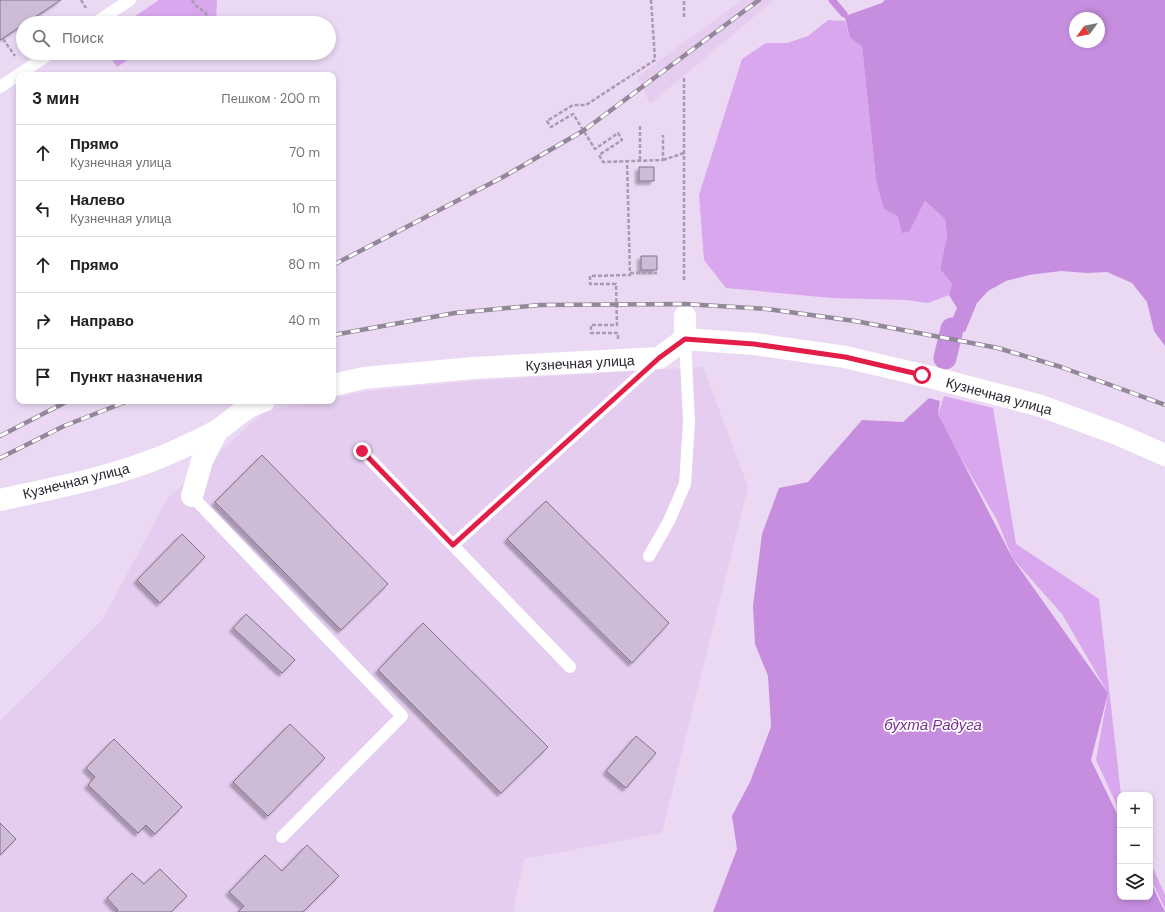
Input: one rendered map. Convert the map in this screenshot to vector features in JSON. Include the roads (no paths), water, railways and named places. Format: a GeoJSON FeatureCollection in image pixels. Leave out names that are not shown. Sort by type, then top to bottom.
{"type":"FeatureCollection","features":[{"type":"Feature","properties":{"kind":"street"},"geometry":{"type":"LineString","coordinates":[[659,358],[685,339],[685,316]]}},
{"type":"Feature","properties":{"kind":"street","name":"Кузнечная улица"},"geometry":{"type":"LineString","coordinates":[[685,339],[754,344],[838,356],[952,382],[1041,406],[1117,434],[1165,455]]}},
{"type":"Feature","properties":{"kind":"street","name":"Кузнечная улица"},"geometry":{"type":"LineString","coordinates":[[336,384],[364,378],[473,368],[659,358]]}},
{"type":"Feature","properties":{"kind":"street","name":"Кузнечная улица"},"geometry":{"type":"LineString","coordinates":[[0,500],[118,473],[161,457],[217,431],[256,404]]}},
{"type":"Feature","properties":{"kind":"street","name":"Кузнечная улица"},"geometry":{"type":"LineString","coordinates":[[192,496],[202,461],[217,431]]}},
{"type":"Feature","properties":{"kind":"lane"},"geometry":{"type":"LineString","coordinates":[[106,16],[130,0]]}},
{"type":"Feature","properties":{"kind":"lane"},"geometry":{"type":"LineString","coordinates":[[22,72],[40,60]]}},
{"type":"Feature","properties":{"kind":"lane"},"geometry":{"type":"LineString","coordinates":[[0,87],[16,76]]}},
{"type":"Feature","properties":{"kind":"lane"},"geometry":{"type":"LineString","coordinates":[[649,556],[669,521],[685,484],[689,422],[685,339]]}},
{"type":"Feature","properties":{"kind":"lane"},"geometry":{"type":"LineString","coordinates":[[453,545],[659,358]]}},
{"type":"Feature","properties":{"kind":"lane"},"geometry":{"type":"LineString","coordinates":[[362,451],[570,667]]}},
{"type":"Feature","properties":{"kind":"lane"},"geometry":{"type":"LineString","coordinates":[[192,496],[402,716],[282,837]]}},
{"type":"Feature","properties":{"kind":"water"},"geometry":{"type":"Polygon","coordinates":[[[885,0],[1165,0],[1165,346],[1154,331],[1147,302],[1132,283],[1107,272],[1087,273],[1061,271],[1029,275],[1006,281],[988,291],[977,303],[965,332],[952,329],[951,322],[957,308],[949,295],[952,284],[940,269],[947,236],[945,219],[925,201],[910,231],[902,233],[898,216],[884,209],[876,180],[862,46],[850,38],[844,14],[848,15],[882,3],[885,0]]]}},
{"type":"Feature","properties":{"kind":"water","name":"бухта Радуга"},"geometry":{"type":"Polygon","coordinates":[[[929,398],[940,401],[938,414],[1013,559],[1108,693],[1091,760],[1117,814],[1117,900],[1153,900],[1153,887],[1165,912],[713,912],[737,849],[732,816],[750,782],[771,727],[768,676],[755,644],[753,606],[762,534],[779,488],[808,482],[862,420],[903,422],[929,398]]]}},
{"type":"Feature","properties":{"kind":"waterway"},"geometry":{"type":"LineString","coordinates":[[832,0],[844,14]]}},
{"type":"Feature","properties":{"kind":"waterway"},"geometry":{"type":"LineString","coordinates":[[945,358],[952,329]]}},
{"type":"Feature","properties":{"kind":"railway"},"geometry":{"type":"LineString","coordinates":[[336,263],[503,177],[583,131],[759,0]]}},
{"type":"Feature","properties":{"kind":"railway"},"geometry":{"type":"LineString","coordinates":[[336,334],[455,313],[540,305],[685,304],[767,309],[855,321],[998,348],[1061,367],[1165,405]]}},
{"type":"Feature","properties":{"kind":"railway"},"geometry":{"type":"LineString","coordinates":[[0,436],[62,404]]}},
{"type":"Feature","properties":{"kind":"railway"},"geometry":{"type":"LineString","coordinates":[[0,458],[64,426],[120,404]]}}]}
